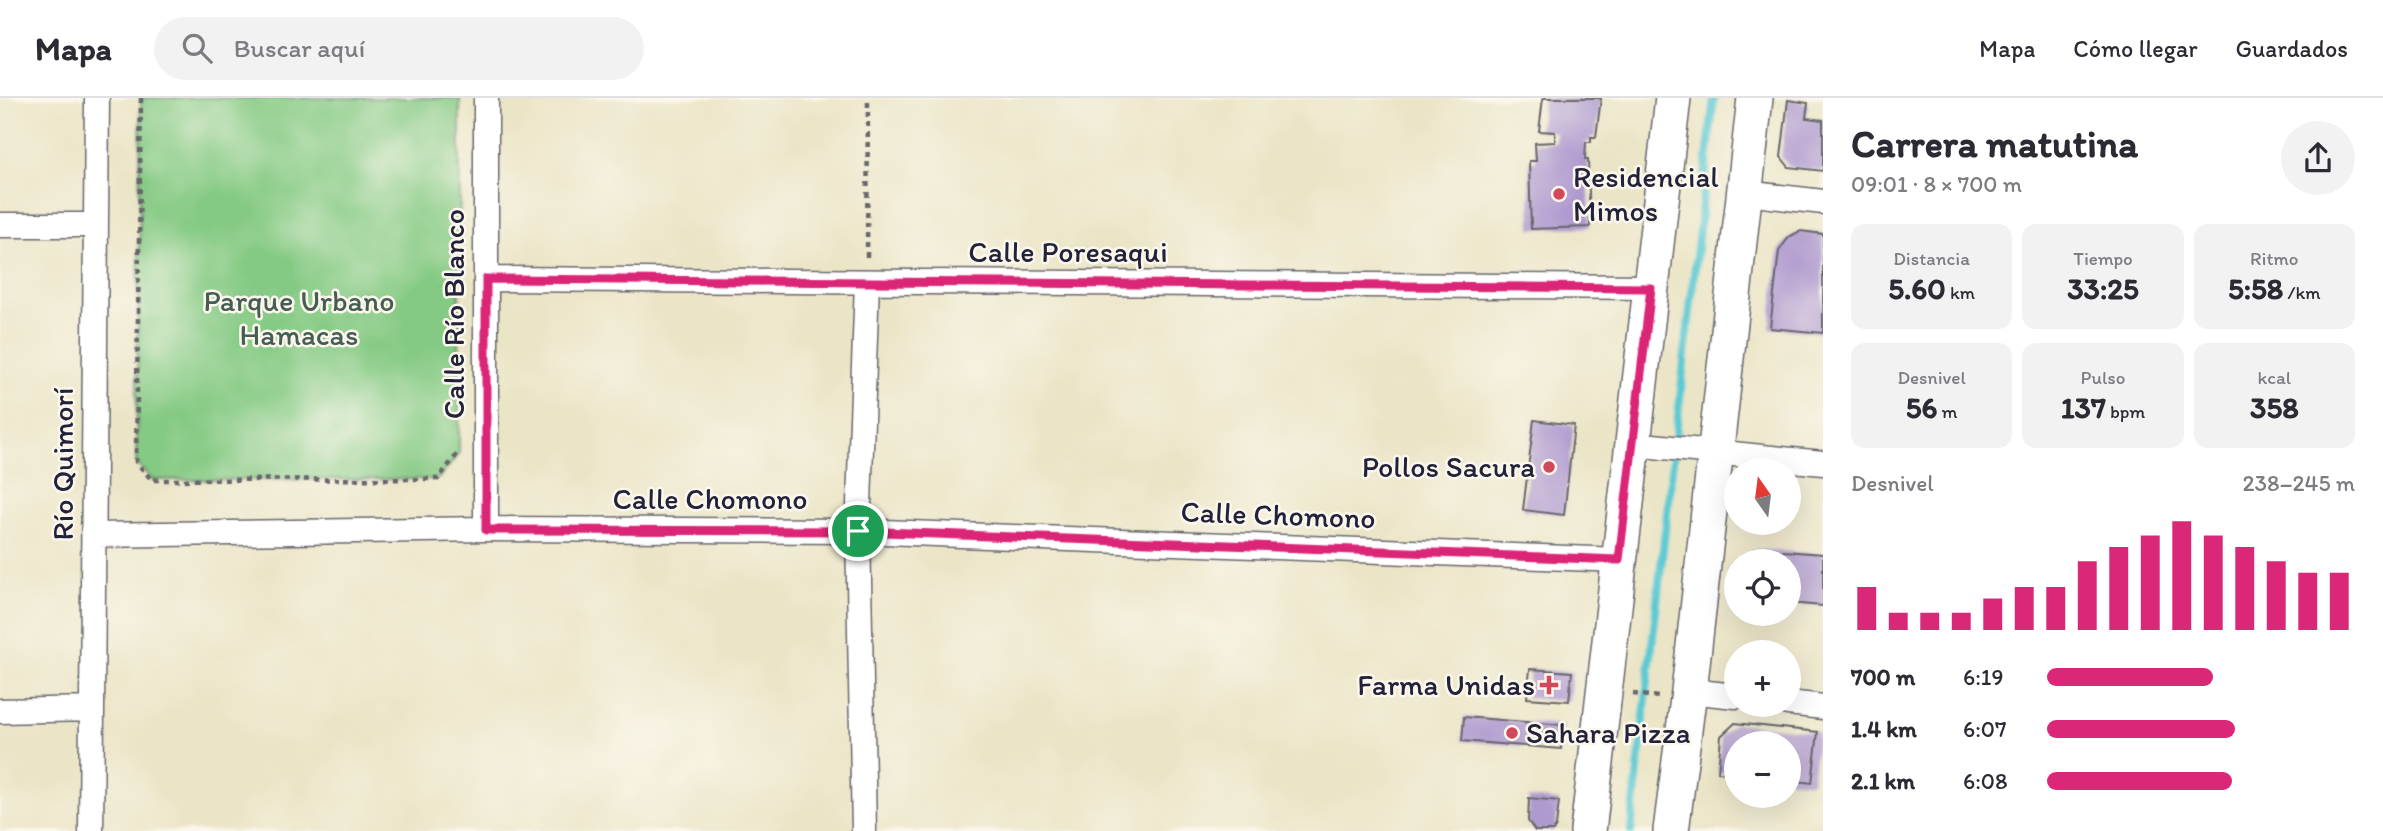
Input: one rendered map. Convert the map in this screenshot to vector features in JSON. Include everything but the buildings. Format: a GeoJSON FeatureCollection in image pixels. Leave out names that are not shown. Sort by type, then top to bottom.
{"type":"FeatureCollection","features":[{"type":"Feature","properties":{"kind":"main road"},"geometry":{"type":"LineString","coordinates":[[1588,831],[1619,560],[1644,445],[1651,288],[1673,98]]}},
{"type":"Feature","properties":{"kind":"main road"},"geometry":{"type":"LineString","coordinates":[[1671,831],[1677,694],[1702,451],[1745,193],[1755,98]]}},
{"type":"Feature","properties":{"kind":"street","name":"Río Quimorí"},"geometry":{"type":"LineString","coordinates":[[91,831],[97,98]]}},
{"type":"Feature","properties":{"kind":"street","name":"Calle Río Blanco"},"geometry":{"type":"LineString","coordinates":[[486,98],[486,530]]}},
{"type":"Feature","properties":{"kind":"street"},"geometry":{"type":"LineString","coordinates":[[1745,193],[1823,202]]}},
{"type":"Feature","properties":{"kind":"street"},"geometry":{"type":"LineString","coordinates":[[0,225],[96,225]]}},
{"type":"Feature","properties":{"kind":"street","name":"Calle Poresaqui"},"geometry":{"type":"LineString","coordinates":[[486,279],[1651,288]]}},
{"type":"Feature","properties":{"kind":"street"},"geometry":{"type":"LineString","coordinates":[[864,831],[858,531],[867,282]]}},
{"type":"Feature","properties":{"kind":"street"},"geometry":{"type":"LineString","coordinates":[[1644,445],[1823,463]]}},
{"type":"Feature","properties":{"kind":"street","name":"Calle Chomono"},"geometry":{"type":"LineString","coordinates":[[94,535],[486,530],[858,531],[1619,560]]}},
{"type":"Feature","properties":{"kind":"street"},"geometry":{"type":"LineString","coordinates":[[1677,694],[1724,696]]}},
{"type":"Feature","properties":{"kind":"street"},"geometry":{"type":"LineString","coordinates":[[1801,704],[1823,707]]}},
{"type":"Feature","properties":{"kind":"street"},"geometry":{"type":"LineString","coordinates":[[0,711],[92,709]]}},
{"type":"Feature","properties":{"kind":"path"},"geometry":{"type":"LineString","coordinates":[[141,98],[136,462],[152,480],[438,479],[459,454],[459,440]]}},
{"type":"Feature","properties":{"kind":"path"},"geometry":{"type":"LineString","coordinates":[[867,98],[867,282]]}},
{"type":"Feature","properties":{"kind":"path"},"geometry":{"type":"LineString","coordinates":[[1636,694],[1677,694]]}},
{"type":"Feature","properties":{"kind":"green space","name":"Parque Urbano Hamacas"},"geometry":{"type":"Polygon","coordinates":[[[141,98],[460,98],[459,454],[438,479],[152,480],[136,462],[141,98]]]}},
{"type":"Feature","properties":{"kind":"waterway"},"geometry":{"type":"LineString","coordinates":[[1631,831],[1714,98]]}},
{"type":"Feature","properties":{"kind":"place","name":"Residencial Mimos"},"geometry":{"type":"Point","coordinates":[1559,194]}},
{"type":"Feature","properties":{"kind":"place","name":"Pollos Sacura"},"geometry":{"type":"Point","coordinates":[1549,467]}},
{"type":"Feature","properties":{"kind":"place","name":"Farma Unidas"},"geometry":{"type":"Point","coordinates":[1549,685]}},
{"type":"Feature","properties":{"kind":"place","name":"Sahara Pizza"},"geometry":{"type":"Point","coordinates":[1512,733]}},
{"type":"Feature","properties":{"kind":"route"},"geometry":{"type":"LineString","coordinates":[[486,279],[1651,288],[1619,560],[858,531],[486,530],[486,279]]}}]}
